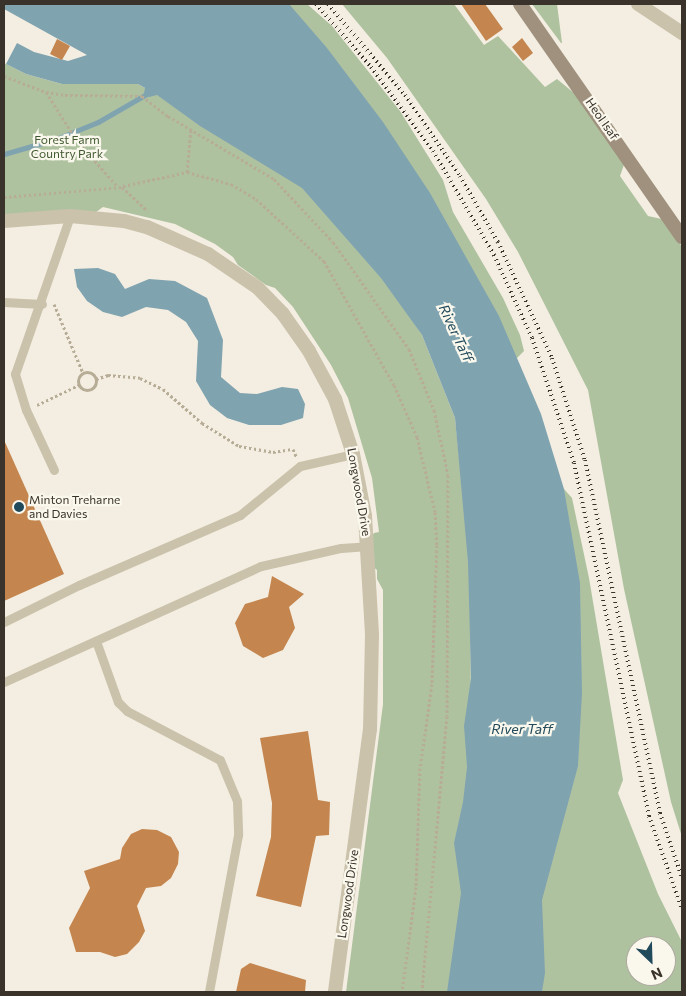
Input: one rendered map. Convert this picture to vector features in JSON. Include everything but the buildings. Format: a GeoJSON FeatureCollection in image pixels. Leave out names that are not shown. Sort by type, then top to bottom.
{"type":"FeatureCollection","features":[{"type":"Feature","properties":{"kind":"main road","name":"Heol Isaf"},"geometry":{"type":"LineString","coordinates":[[520,4],[682,236]]}},
{"type":"Feature","properties":{"kind":"street"},"geometry":{"type":"LineString","coordinates":[[638,4],[682,34]]}},
{"type":"Feature","properties":{"kind":"street","name":"Longwood Drive"},"geometry":{"type":"LineString","coordinates":[[4,221],[70,216],[124,221],[170,236],[228,266],[258,288],[283,314],[329,386],[353,454],[368,546],[372,634],[370,729],[335,992]]}},
{"type":"Feature","properties":{"kind":"lane"},"geometry":{"type":"LineString","coordinates":[[54,470],[26,410],[15,374],[42,304],[70,216]]}},
{"type":"Feature","properties":{"kind":"lane"},"geometry":{"type":"LineString","coordinates":[[4,302],[42,304]]}},
{"type":"Feature","properties":{"kind":"lane"},"geometry":{"type":"LineString","coordinates":[[4,622],[79,584],[240,515],[300,466],[353,454]]}},
{"type":"Feature","properties":{"kind":"lane"},"geometry":{"type":"LineString","coordinates":[[4,682],[261,566],[341,548],[368,546]]}},
{"type":"Feature","properties":{"kind":"lane"},"geometry":{"type":"LineString","coordinates":[[96,641],[118,702],[127,711],[220,760],[237,800],[238,835],[209,992]]}},
{"type":"Feature","properties":{"kind":"path"},"geometry":{"type":"LineString","coordinates":[[4,76],[46,92],[142,96],[168,116],[274,179],[333,242],[409,349],[434,410],[448,475],[448,716],[422,992]]}},
{"type":"Feature","properties":{"kind":"path"},"geometry":{"type":"LineString","coordinates":[[46,92],[64,123],[78,142],[170,236]]}},
{"type":"Feature","properties":{"kind":"path"},"geometry":{"type":"LineString","coordinates":[[4,197],[120,187],[187,172],[191,129]]}},
{"type":"Feature","properties":{"kind":"path"},"geometry":{"type":"LineString","coordinates":[[47,287],[83,373]]}},
{"type":"Feature","properties":{"kind":"path"},"geometry":{"type":"LineString","coordinates":[[83,373],[93,374],[96,379]]}},
{"type":"Feature","properties":{"kind":"path"},"geometry":{"type":"LineString","coordinates":[[79,384],[79,378],[83,373]]}},
{"type":"Feature","properties":{"kind":"path"},"geometry":{"type":"LineString","coordinates":[[79,384],[90,389],[96,379],[108,375],[140,378],[163,389],[217,434],[256,451],[293,449],[300,466]]}},
{"type":"Feature","properties":{"kind":"path"},"geometry":{"type":"LineString","coordinates":[[26,410],[79,384]]}},
{"type":"Feature","properties":{"kind":"green space"},"geometry":{"type":"Polygon","coordinates":[[[280,4],[307,4],[332,26],[400,111],[443,180],[453,212],[503,298],[520,335],[524,351],[512,363],[280,4]]]}},
{"type":"Feature","properties":{"kind":"green space"},"geometry":{"type":"Polygon","coordinates":[[[342,4],[454,4],[484,45],[498,36],[545,87],[557,79],[574,93],[625,162],[620,176],[648,216],[666,220],[682,247],[682,837],[671,802],[624,589],[588,390],[518,252],[486,199],[387,58],[342,4]]]}},
{"type":"Feature","properties":{"kind":"green space"},"geometry":{"type":"Polygon","coordinates":[[[532,4],[557,4],[562,43],[561,43],[532,4]]]}},
{"type":"Feature","properties":{"kind":"green space","name":"Forest Farm Country Park"},"geometry":{"type":"Polygon","coordinates":[[[4,63],[26,74],[62,84],[138,84],[157,95],[238,119],[346,224],[422,335],[455,418],[464,507],[470,519],[471,736],[463,992],[346,992],[383,704],[383,590],[377,579],[377,570],[366,561],[363,550],[374,533],[379,532],[372,478],[348,398],[331,365],[293,307],[275,288],[266,285],[238,265],[233,257],[215,244],[175,224],[103,207],[96,212],[4,217],[4,63]]]}},
{"type":"Feature","properties":{"kind":"green space"},"geometry":{"type":"Polygon","coordinates":[[[564,489],[572,498],[589,578],[623,780],[618,793],[658,894],[682,942],[682,992],[524,992],[558,501],[564,489]]]}},
{"type":"Feature","properties":{"kind":"water","name":"River Taff"},"geometry":{"type":"Polygon","coordinates":[[[4,4],[289,4],[327,48],[383,122],[430,193],[499,316],[541,414],[564,489],[580,583],[582,693],[578,766],[542,900],[545,973],[542,992],[447,992],[461,893],[454,843],[463,802],[467,767],[464,726],[471,678],[468,562],[455,418],[422,335],[381,278],[302,188],[200,126],[157,95],[149,97],[144,93],[145,88],[138,84],[62,84],[26,74],[6,64],[17,43],[34,52],[68,61],[87,55],[4,9],[4,4]]]}},
{"type":"Feature","properties":{"kind":"water"},"geometry":{"type":"Polygon","coordinates":[[[98,268],[115,274],[125,289],[149,279],[175,281],[207,298],[223,340],[221,377],[240,393],[257,394],[282,387],[298,389],[305,404],[303,418],[281,425],[249,425],[227,418],[210,405],[196,381],[198,341],[186,322],[168,310],[146,307],[122,317],[103,312],[87,301],[77,287],[74,269],[98,268]]]}},
{"type":"Feature","properties":{"kind":"waterway"},"geometry":{"type":"LineString","coordinates":[[4,154],[56,139],[98,122],[150,92]]}},
{"type":"Feature","properties":{"kind":"railway"},"geometry":{"type":"LineString","coordinates":[[316,4],[371,67],[433,151],[494,255],[532,338],[574,463],[649,816],[682,909]]}},
{"type":"Feature","properties":{"kind":"railway"},"geometry":{"type":"LineString","coordinates":[[328,4],[405,95],[460,176],[498,242],[552,358],[585,460],[660,813],[682,878]]}},
{"type":"Feature","properties":{"kind":"place","name":"Minton Treharne and Davies"},"geometry":{"type":"Point","coordinates":[19,507]}}]}
